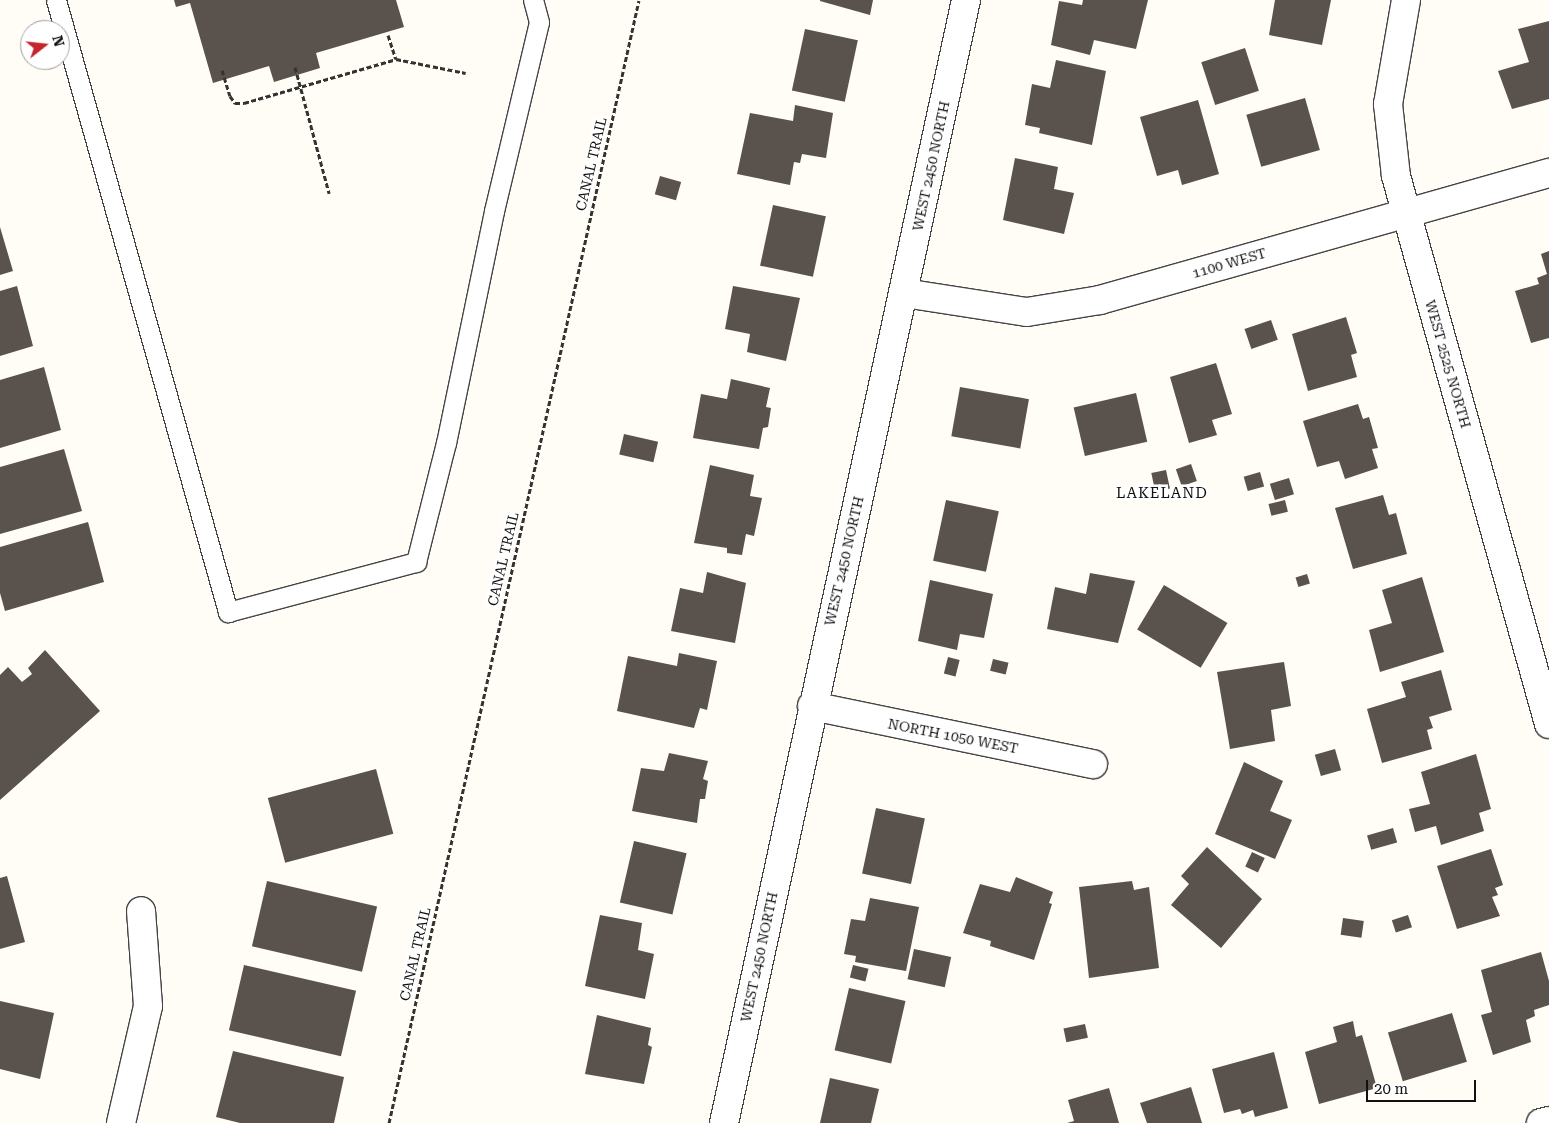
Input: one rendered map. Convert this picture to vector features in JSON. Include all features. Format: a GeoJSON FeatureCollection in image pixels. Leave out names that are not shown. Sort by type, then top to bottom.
{"type":"FeatureCollection","features":[{"type":"Feature","properties":{"kind":"street","name":"WEST 2450 NORTH"},"geometry":{"type":"LineString","coordinates":[[724,1123],[812,706],[904,293],[966,0]]}},
{"type":"Feature","properties":{"kind":"street","name":"WEST 2525 NORTH"},"geometry":{"type":"LineString","coordinates":[[1406,0],[1388,104],[1396,176],[1549,724]]}},
{"type":"Feature","properties":{"kind":"street","name":"1100 WEST"},"geometry":{"type":"LineString","coordinates":[[904,293],[1027,312],[1100,300],[1549,172]]}},
{"type":"Feature","properties":{"kind":"street","name":"NORTH 1050 WEST"},"geometry":{"type":"LineString","coordinates":[[812,706],[1094,764]]}},
{"type":"Feature","properties":{"kind":"street"},"geometry":{"type":"LineString","coordinates":[[121,1123],[148,1006],[140,911]]}},
{"type":"Feature","properties":{"kind":"street"},"geometry":{"type":"LineString","coordinates":[[1541,1123],[1549,1121]]}},
{"type":"Feature","properties":{"kind":"lane"},"geometry":{"type":"LineString","coordinates":[[56,0],[228,612],[416,562],[446,443],[494,211],[539,22],[533,0]]}},
{"type":"Feature","properties":{"kind":"path","name":"CANAL TRAIL"},"geometry":{"type":"LineString","coordinates":[[389,1123],[639,0]]}},
{"type":"Feature","properties":{"kind":"path"},"geometry":{"type":"LineString","coordinates":[[388,35],[396,59]]}},
{"type":"Feature","properties":{"kind":"path"},"geometry":{"type":"LineString","coordinates":[[222,70],[230,96],[235,103],[300,87],[396,59],[466,73]]}},
{"type":"Feature","properties":{"kind":"path"},"geometry":{"type":"LineString","coordinates":[[295,67],[329,193]]}},
{"type":"Feature","properties":{"kind":"building"},"geometry":{"type":"Polygon","coordinates":[[[174,0],[396,0],[404,27],[316,53],[320,68],[274,82],[269,66],[213,83],[190,3],[176,7],[174,0]]]}},
{"type":"Feature","properties":{"kind":"building"},"geometry":{"type":"Polygon","coordinates":[[[820,0],[873,0],[870,15],[820,1],[820,0]]]}},
{"type":"Feature","properties":{"kind":"building"},"geometry":{"type":"Polygon","coordinates":[[[1083,0],[1148,0],[1136,49],[1094,40],[1090,55],[1051,45],[1059,1],[1082,5],[1083,0]]]}},
{"type":"Feature","properties":{"kind":"building"},"geometry":{"type":"Polygon","coordinates":[[[1275,0],[1331,0],[1322,45],[1269,35],[1275,0]]]}},
{"type":"Feature","properties":{"kind":"building"},"geometry":{"type":"Polygon","coordinates":[[[1549,21],[1549,99],[1512,109],[1498,71],[1529,62],[1518,29],[1549,21]]]}},
{"type":"Feature","properties":{"kind":"building"},"geometry":{"type":"Polygon","coordinates":[[[805,29],[858,40],[845,102],[792,91],[805,29]]]}},
{"type":"Feature","properties":{"kind":"building"},"geometry":{"type":"Polygon","coordinates":[[[1245,48],[1259,91],[1215,105],[1201,62],[1245,48]]]}},
{"type":"Feature","properties":{"kind":"building"},"geometry":{"type":"Polygon","coordinates":[[[1056,60],[1106,71],[1092,145],[1039,133],[1040,128],[1025,125],[1032,84],[1050,88],[1056,60]]]}},
{"type":"Feature","properties":{"kind":"building"},"geometry":{"type":"Polygon","coordinates":[[[1305,98],[1320,150],[1261,167],[1246,115],[1305,98]]]}},
{"type":"Feature","properties":{"kind":"building"},"geometry":{"type":"Polygon","coordinates":[[[1198,100],[1219,174],[1182,185],[1178,170],[1157,176],[1140,117],[1198,100]]]}},
{"type":"Feature","properties":{"kind":"building"},"geometry":{"type":"Polygon","coordinates":[[[795,105],[833,113],[826,158],[802,154],[800,163],[794,162],[790,185],[737,174],[750,113],[793,121],[795,105]]]}},
{"type":"Feature","properties":{"kind":"building"},"geometry":{"type":"Polygon","coordinates":[[[1015,158],[1058,167],[1054,189],[1074,193],[1064,234],[1003,220],[1015,158]]]}},
{"type":"Feature","properties":{"kind":"building"},"geometry":{"type":"Polygon","coordinates":[[[660,176],[681,182],[676,200],[655,194],[660,176]]]}},
{"type":"Feature","properties":{"kind":"building"},"geometry":{"type":"Polygon","coordinates":[[[773,205],[826,216],[813,277],[760,266],[773,205]]]}},
{"type":"Feature","properties":{"kind":"building"},"geometry":{"type":"Polygon","coordinates":[[[0,227],[13,271],[0,275],[0,227]]]}},
{"type":"Feature","properties":{"kind":"building"},"geometry":{"type":"Polygon","coordinates":[[[1549,251],[1549,338],[1531,343],[1515,291],[1539,284],[1537,278],[1547,274],[1541,254],[1549,251]]]}},
{"type":"Feature","properties":{"kind":"building"},"geometry":{"type":"Polygon","coordinates":[[[17,286],[33,346],[0,356],[0,291],[17,286]]]}},
{"type":"Feature","properties":{"kind":"building"},"geometry":{"type":"Polygon","coordinates":[[[733,286],[800,298],[786,361],[747,352],[750,334],[725,329],[733,286]]]}},
{"type":"Feature","properties":{"kind":"building"},"geometry":{"type":"Polygon","coordinates":[[[1346,317],[1357,353],[1351,355],[1357,377],[1308,391],[1292,334],[1346,317]]]}},
{"type":"Feature","properties":{"kind":"building"},"geometry":{"type":"Polygon","coordinates":[[[1271,320],[1278,340],[1251,349],[1245,329],[1271,320]]]}},
{"type":"Feature","properties":{"kind":"building"},"geometry":{"type":"Polygon","coordinates":[[[1216,363],[1232,414],[1212,420],[1217,435],[1189,443],[1170,377],[1216,363]]]}},
{"type":"Feature","properties":{"kind":"building"},"geometry":{"type":"Polygon","coordinates":[[[44,367],[61,430],[0,448],[0,380],[44,367]]]}},
{"type":"Feature","properties":{"kind":"building"},"geometry":{"type":"Polygon","coordinates":[[[731,379],[770,388],[766,407],[771,408],[768,427],[763,428],[759,449],[693,438],[701,394],[727,399],[731,379]]]}},
{"type":"Feature","properties":{"kind":"building"},"geometry":{"type":"Polygon","coordinates":[[[960,387],[1029,399],[1020,448],[951,436],[960,387]]]}},
{"type":"Feature","properties":{"kind":"building"},"geometry":{"type":"Polygon","coordinates":[[[1136,393],[1147,442],[1085,456],[1074,407],[1136,393]]]}},
{"type":"Feature","properties":{"kind":"building"},"geometry":{"type":"Polygon","coordinates":[[[1358,404],[1363,419],[1369,417],[1378,448],[1372,449],[1378,468],[1345,479],[1339,461],[1317,467],[1303,421],[1358,404]]]}},
{"type":"Feature","properties":{"kind":"building"},"geometry":{"type":"Polygon","coordinates":[[[624,434],[658,442],[653,462],[619,454],[624,434]]]}},
{"type":"Feature","properties":{"kind":"building"},"geometry":{"type":"Polygon","coordinates":[[[64,449],[82,511],[0,534],[0,467],[64,449]]]}},
{"type":"Feature","properties":{"kind":"building"},"geometry":{"type":"Polygon","coordinates":[[[1191,464],[1197,481],[1182,486],[1176,469],[1191,464]]]}},
{"type":"Feature","properties":{"kind":"building"},"geometry":{"type":"Polygon","coordinates":[[[710,465],[754,475],[750,496],[762,498],[754,536],[746,534],[742,555],[727,553],[727,548],[694,543],[710,465]]]}},
{"type":"Feature","properties":{"kind":"building"},"geometry":{"type":"Polygon","coordinates":[[[1166,470],[1170,489],[1155,492],[1151,473],[1166,470]]]}},
{"type":"Feature","properties":{"kind":"building"},"geometry":{"type":"Polygon","coordinates":[[[1260,472],[1264,486],[1248,491],[1244,477],[1260,472]]]}},
{"type":"Feature","properties":{"kind":"building"},"geometry":{"type":"Polygon","coordinates":[[[1289,478],[1294,494],[1275,500],[1270,484],[1289,478]]]}},
{"type":"Feature","properties":{"kind":"building"},"geometry":{"type":"Polygon","coordinates":[[[1383,495],[1389,515],[1396,513],[1407,554],[1353,569],[1335,508],[1383,495]]]}},
{"type":"Feature","properties":{"kind":"building"},"geometry":{"type":"Polygon","coordinates":[[[946,500],[999,511],[986,572],[933,561],[946,500]]]}},
{"type":"Feature","properties":{"kind":"building"},"geometry":{"type":"Polygon","coordinates":[[[1285,500],[1288,512],[1271,516],[1269,504],[1285,500]]]}},
{"type":"Feature","properties":{"kind":"building"},"geometry":{"type":"Polygon","coordinates":[[[88,522],[104,582],[5,611],[0,593],[0,547],[88,522]]]}},
{"type":"Feature","properties":{"kind":"building"},"geometry":{"type":"Polygon","coordinates":[[[707,572],[746,583],[735,643],[671,631],[680,588],[703,593],[707,572]]]}},
{"type":"Feature","properties":{"kind":"building"},"geometry":{"type":"Polygon","coordinates":[[[1090,573],[1135,581],[1118,643],[1047,629],[1055,587],[1086,594],[1090,573]]]}},
{"type":"Feature","properties":{"kind":"building"},"geometry":{"type":"Polygon","coordinates":[[[1307,574],[1310,584],[1298,587],[1296,578],[1307,574]]]}},
{"type":"Feature","properties":{"kind":"building"},"geometry":{"type":"Polygon","coordinates":[[[1422,577],[1444,652],[1380,672],[1369,630],[1392,623],[1382,590],[1422,577]]]}},
{"type":"Feature","properties":{"kind":"building"},"geometry":{"type":"Polygon","coordinates":[[[930,580],[993,594],[984,638],[960,634],[957,650],[918,641],[930,580]]]}},
{"type":"Feature","properties":{"kind":"building"},"geometry":{"type":"Polygon","coordinates":[[[1164,585],[1227,623],[1201,668],[1137,630],[1164,585]]]}},
{"type":"Feature","properties":{"kind":"building"},"geometry":{"type":"Polygon","coordinates":[[[45,650],[100,711],[0,800],[0,675],[8,667],[22,682],[32,674],[28,668],[45,650]]]}},
{"type":"Feature","properties":{"kind":"building"},"geometry":{"type":"Polygon","coordinates":[[[679,653],[717,661],[707,710],[700,708],[694,728],[617,711],[628,656],[677,666],[679,653]]]}},
{"type":"Feature","properties":{"kind":"building"},"geometry":{"type":"Polygon","coordinates":[[[948,657],[960,660],[956,676],[944,673],[948,657]]]}},
{"type":"Feature","properties":{"kind":"building"},"geometry":{"type":"Polygon","coordinates":[[[993,659],[1009,663],[1006,675],[990,671],[993,659]]]}},
{"type":"Feature","properties":{"kind":"building"},"geometry":{"type":"Polygon","coordinates":[[[1284,662],[1291,706],[1271,710],[1275,741],[1230,749],[1217,672],[1284,662]]]}},
{"type":"Feature","properties":{"kind":"building"},"geometry":{"type":"Polygon","coordinates":[[[1441,670],[1452,710],[1429,717],[1433,728],[1427,730],[1432,749],[1382,763],[1367,709],[1406,697],[1401,682],[1441,670]]]}},
{"type":"Feature","properties":{"kind":"building"},"geometry":{"type":"Polygon","coordinates":[[[1335,749],[1341,770],[1321,776],[1315,755],[1335,749]]]}},
{"type":"Feature","properties":{"kind":"building"},"geometry":{"type":"Polygon","coordinates":[[[669,753],[708,761],[703,779],[708,781],[705,799],[700,799],[697,823],[632,811],[641,768],[664,771],[669,753]]]}},
{"type":"Feature","properties":{"kind":"building"},"geometry":{"type":"Polygon","coordinates":[[[1476,754],[1491,809],[1479,813],[1484,831],[1441,845],[1436,826],[1415,832],[1409,809],[1430,804],[1421,772],[1476,754]]]}},
{"type":"Feature","properties":{"kind":"building"},"geometry":{"type":"Polygon","coordinates":[[[1244,762],[1283,781],[1270,811],[1292,820],[1275,859],[1215,834],[1244,762]]]}},
{"type":"Feature","properties":{"kind":"building"},"geometry":{"type":"Polygon","coordinates":[[[376,769],[393,834],[285,863],[268,798],[376,769]]]}},
{"type":"Feature","properties":{"kind":"building"},"geometry":{"type":"Polygon","coordinates":[[[876,808],[925,818],[911,884],[862,874],[876,808]]]}},
{"type":"Feature","properties":{"kind":"building"},"geometry":{"type":"Polygon","coordinates":[[[1393,828],[1397,842],[1371,850],[1367,835],[1393,828]]]}},
{"type":"Feature","properties":{"kind":"building"},"geometry":{"type":"Polygon","coordinates":[[[634,841],[687,853],[672,915],[620,902],[634,841]]]}},
{"type":"Feature","properties":{"kind":"building"},"geometry":{"type":"Polygon","coordinates":[[[1207,847],[1262,899],[1221,948],[1171,905],[1189,884],[1181,876],[1207,847]]]}},
{"type":"Feature","properties":{"kind":"building"},"geometry":{"type":"Polygon","coordinates":[[[1491,849],[1503,885],[1495,888],[1498,895],[1492,897],[1500,916],[1457,929],[1437,866],[1491,849]]]}},
{"type":"Feature","properties":{"kind":"building"},"geometry":{"type":"Polygon","coordinates":[[[1252,852],[1265,858],[1258,872],[1245,867],[1252,852]]]}},
{"type":"Feature","properties":{"kind":"building"},"geometry":{"type":"Polygon","coordinates":[[[7,876],[25,942],[0,949],[0,878],[7,876]]]}},
{"type":"Feature","properties":{"kind":"building"},"geometry":{"type":"Polygon","coordinates":[[[1016,877],[1053,892],[1049,903],[1052,904],[1034,960],[990,946],[991,941],[963,933],[980,884],[1010,892],[1016,877]]]}},
{"type":"Feature","properties":{"kind":"building"},"geometry":{"type":"Polygon","coordinates":[[[267,881],[377,906],[362,972],[252,946],[267,881]]]}},
{"type":"Feature","properties":{"kind":"building"},"geometry":{"type":"Polygon","coordinates":[[[1132,881],[1134,890],[1149,887],[1159,968],[1089,978],[1079,887],[1132,881]]]}},
{"type":"Feature","properties":{"kind":"building"},"geometry":{"type":"Polygon","coordinates":[[[870,898],[919,907],[906,971],[855,962],[856,956],[844,954],[851,919],[865,921],[870,898]]]}},
{"type":"Feature","properties":{"kind":"building"},"geometry":{"type":"Polygon","coordinates":[[[600,915],[642,923],[638,950],[654,954],[645,999],[585,986],[600,915]]]}},
{"type":"Feature","properties":{"kind":"building"},"geometry":{"type":"Polygon","coordinates":[[[1408,915],[1412,927],[1396,933],[1392,920],[1408,915]]]}},
{"type":"Feature","properties":{"kind":"building"},"geometry":{"type":"Polygon","coordinates":[[[1343,918],[1364,921],[1361,938],[1341,935],[1343,918]]]}},
{"type":"Feature","properties":{"kind":"building"},"geometry":{"type":"Polygon","coordinates":[[[914,949],[951,957],[945,987],[908,979],[914,949]]]}},
{"type":"Feature","properties":{"kind":"building"},"geometry":{"type":"Polygon","coordinates":[[[1541,952],[1549,981],[1549,1005],[1534,1010],[1535,1016],[1526,1020],[1531,1042],[1493,1055],[1481,1015],[1492,1012],[1481,970],[1541,952]]]}},
{"type":"Feature","properties":{"kind":"building"},"geometry":{"type":"Polygon","coordinates":[[[244,965],[356,991],[341,1056],[229,1030],[244,965]]]}},
{"type":"Feature","properties":{"kind":"building"},"geometry":{"type":"Polygon","coordinates":[[[853,965],[869,969],[865,981],[850,978],[853,965]]]}},
{"type":"Feature","properties":{"kind":"building"},"geometry":{"type":"Polygon","coordinates":[[[849,988],[906,1001],[891,1063],[835,1050],[849,988]]]}},
{"type":"Feature","properties":{"kind":"building"},"geometry":{"type":"Polygon","coordinates":[[[0,1001],[54,1013],[40,1079],[0,1069],[0,1001]]]}},
{"type":"Feature","properties":{"kind":"building"},"geometry":{"type":"Polygon","coordinates":[[[1452,1013],[1467,1062],[1403,1081],[1388,1033],[1452,1013]]]}},
{"type":"Feature","properties":{"kind":"building"},"geometry":{"type":"Polygon","coordinates":[[[597,1015],[651,1028],[648,1045],[652,1047],[644,1084],[585,1074],[597,1015]]]}},
{"type":"Feature","properties":{"kind":"building"},"geometry":{"type":"Polygon","coordinates":[[[1353,1021],[1356,1037],[1362,1035],[1377,1088],[1319,1104],[1305,1052],[1337,1042],[1333,1027],[1353,1021]]]}},
{"type":"Feature","properties":{"kind":"building"},"geometry":{"type":"Polygon","coordinates":[[[1085,1024],[1088,1038],[1066,1042],[1063,1029],[1085,1024]]]}},
{"type":"Feature","properties":{"kind":"building"},"geometry":{"type":"Polygon","coordinates":[[[233,1051],[344,1077],[334,1123],[240,1123],[216,1117],[233,1051]]]}},
{"type":"Feature","properties":{"kind":"building"},"geometry":{"type":"Polygon","coordinates":[[[1274,1052],[1288,1108],[1255,1117],[1253,1110],[1242,1114],[1240,1109],[1224,1113],[1212,1069],[1274,1052]]]}},
{"type":"Feature","properties":{"kind":"building"},"geometry":{"type":"Polygon","coordinates":[[[830,1078],[879,1089],[871,1123],[820,1123],[830,1078]]]}},
{"type":"Feature","properties":{"kind":"building"},"geometry":{"type":"Polygon","coordinates":[[[1191,1087],[1202,1123],[1147,1123],[1140,1103],[1191,1087]]]}},
{"type":"Feature","properties":{"kind":"building"},"geometry":{"type":"Polygon","coordinates":[[[1109,1088],[1119,1123],[1067,1123],[1074,1121],[1068,1100],[1109,1088]]]}},
{"type":"Feature","properties":{"kind":"district","name":"LAKELAND"},"geometry":{"type":"Point","coordinates":[1162,494]}}]}
